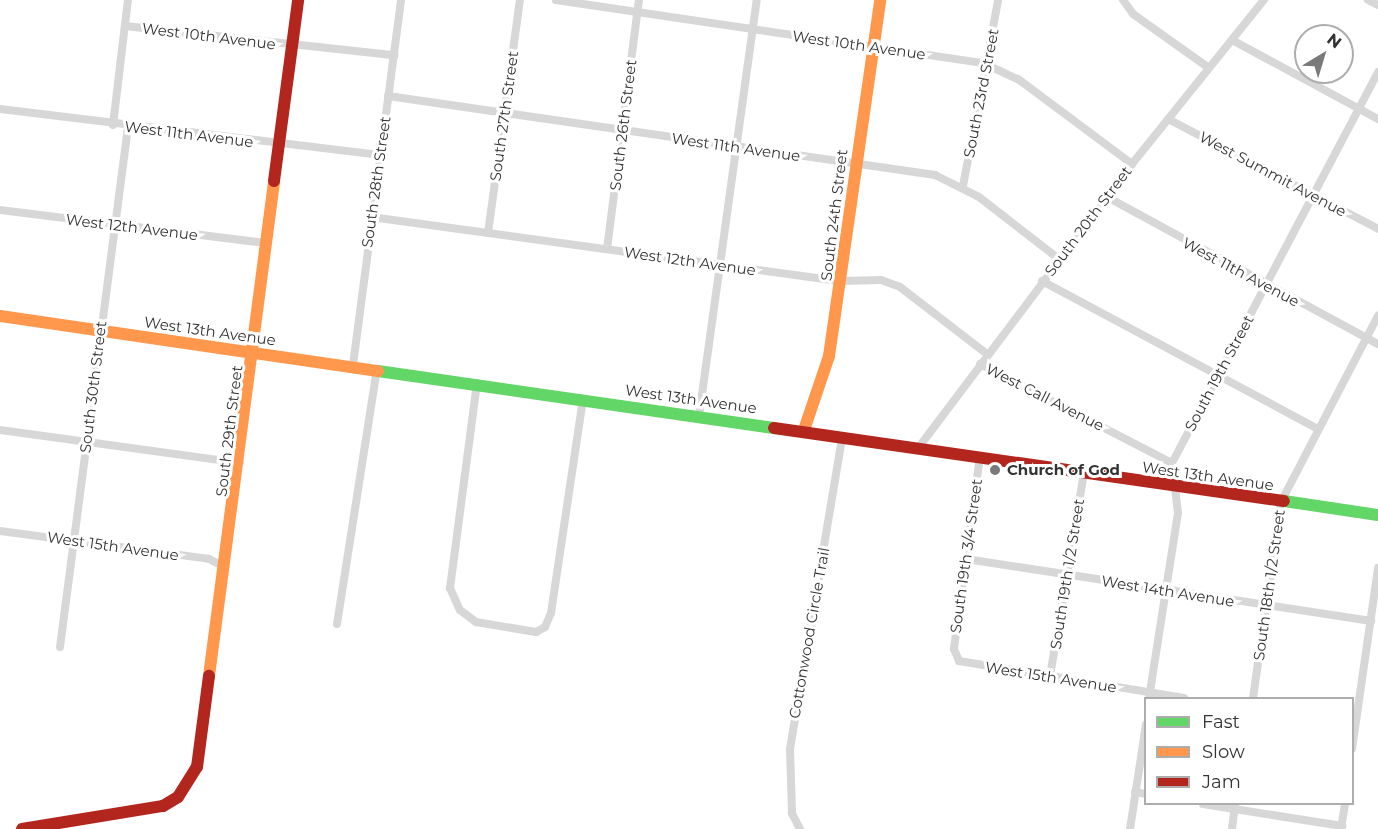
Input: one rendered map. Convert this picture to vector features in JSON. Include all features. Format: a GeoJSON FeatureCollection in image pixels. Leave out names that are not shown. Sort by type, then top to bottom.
{"type":"FeatureCollection","features":[{"type":"Feature","properties":{"kind":"street"},"geometry":{"type":"LineString","coordinates":[[113,125],[128,0]]}},
{"type":"Feature","properties":{"kind":"street","name":"South 29th Street"},"geometry":{"type":"LineString","coordinates":[[22,829],[163,806],[178,797],[200,759],[240,463],[264,243],[281,146],[298,0]]}},
{"type":"Feature","properties":{"kind":"street","name":"South 28th Street"},"geometry":{"type":"LineString","coordinates":[[353,365],[401,0]]}},
{"type":"Feature","properties":{"kind":"street","name":"South 27th Street"},"geometry":{"type":"LineString","coordinates":[[488,233],[520,0]]}},
{"type":"Feature","properties":{"kind":"street","name":"West 10th Avenue"},"geometry":{"type":"LineString","coordinates":[[556,0],[753,31],[989,64],[1018,79],[1132,164]]}},
{"type":"Feature","properties":{"kind":"street","name":"South 26th Street"},"geometry":{"type":"LineString","coordinates":[[607,249],[639,0]]}},
{"type":"Feature","properties":{"kind":"street"},"geometry":{"type":"LineString","coordinates":[[699,416],[724,266],[757,0]]}},
{"type":"Feature","properties":{"kind":"street","name":"South 24th Street"},"geometry":{"type":"LineString","coordinates":[[804,430],[825,374],[841,281],[855,164],[880,0]]}},
{"type":"Feature","properties":{"kind":"street","name":"South 23rd Street"},"geometry":{"type":"LineString","coordinates":[[963,186],[989,64],[998,0]]}},
{"type":"Feature","properties":{"kind":"street"},"geometry":{"type":"LineString","coordinates":[[1123,0],[1132,14],[1209,68]]}},
{"type":"Feature","properties":{"kind":"street","name":"South 20th Street"},"geometry":{"type":"LineString","coordinates":[[919,447],[1132,164],[1264,0]]}},
{"type":"Feature","properties":{"kind":"street"},"geometry":{"type":"LineString","coordinates":[[1368,0],[1378,5]]}},
{"type":"Feature","properties":{"kind":"street","name":"West 10th Avenue"},"geometry":{"type":"LineString","coordinates":[[125,26],[394,55]]}},
{"type":"Feature","properties":{"kind":"street"},"geometry":{"type":"LineString","coordinates":[[1232,40],[1378,119]]}},
{"type":"Feature","properties":{"kind":"street","name":"South 19th Street"},"geometry":{"type":"LineString","coordinates":[[1150,696],[1178,513],[1173,486],[1173,463],[1378,72]]}},
{"type":"Feature","properties":{"kind":"street","name":"West 11th Avenue"},"geometry":{"type":"LineString","coordinates":[[388,96],[935,175],[963,186],[1059,259]]}},
{"type":"Feature","properties":{"kind":"street","name":"West 11th Avenue"},"geometry":{"type":"LineString","coordinates":[[0,109],[281,146],[379,155]]}},
{"type":"Feature","properties":{"kind":"street","name":"West Summit Avenue"},"geometry":{"type":"LineString","coordinates":[[1168,119],[1378,229]]}},
{"type":"Feature","properties":{"kind":"street","name":"South 30th Street"},"geometry":{"type":"LineString","coordinates":[[60,647],[75,541],[99,331],[128,127]]}},
{"type":"Feature","properties":{"kind":"street","name":"West 11th Avenue"},"geometry":{"type":"LineString","coordinates":[[1107,197],[1265,285],[1378,344]]}},
{"type":"Feature","properties":{"kind":"street","name":"West 12th Avenue"},"geometry":{"type":"LineString","coordinates":[[0,210],[264,243]]}},
{"type":"Feature","properties":{"kind":"street","name":"West 12th Avenue"},"geometry":{"type":"LineString","coordinates":[[371,217],[841,281],[892,282],[987,354]]}},
{"type":"Feature","properties":{"kind":"street"},"geometry":{"type":"LineString","coordinates":[[1042,281],[1318,429]]}},
{"type":"Feature","properties":{"kind":"street","name":"West 13th Avenue"},"geometry":{"type":"LineString","coordinates":[[0,316],[804,430],[1378,515]]}},
{"type":"Feature","properties":{"kind":"street","name":"South 18th 1/2 Street"},"geometry":{"type":"LineString","coordinates":[[1253,697],[1281,501],[1378,316]]}},
{"type":"Feature","properties":{"kind":"street","name":"West Call Avenue"},"geometry":{"type":"LineString","coordinates":[[980,364],[1173,463]]}},
{"type":"Feature","properties":{"kind":"street"},"geometry":{"type":"LineString","coordinates":[[337,624],[377,369]]}},
{"type":"Feature","properties":{"kind":"street"},"geometry":{"type":"LineString","coordinates":[[477,383],[449,578],[453,600],[476,622],[541,631],[551,613],[583,399]]}},
{"type":"Feature","properties":{"kind":"street"},"geometry":{"type":"LineString","coordinates":[[0,430],[240,463]]}},
{"type":"Feature","properties":{"kind":"street","name":"Cottonwood Circle Trail"},"geometry":{"type":"LineString","coordinates":[[800,829],[790,795],[792,738],[842,436]]}},
{"type":"Feature","properties":{"kind":"street","name":"South 19th 3/4 Street"},"geometry":{"type":"LineString","coordinates":[[956,656],[980,456]]}},
{"type":"Feature","properties":{"kind":"street","name":"South 19th 1/2 Street"},"geometry":{"type":"LineString","coordinates":[[1050,676],[1084,472]]}},
{"type":"Feature","properties":{"kind":"street","name":"West 15th Avenue"},"geometry":{"type":"LineString","coordinates":[[0,531],[209,559],[225,567]]}},
{"type":"Feature","properties":{"kind":"street","name":"West 14th Avenue"},"geometry":{"type":"LineString","coordinates":[[966,559],[1371,621]]}},
{"type":"Feature","properties":{"kind":"street"},"geometry":{"type":"LineString","coordinates":[[1354,722],[1378,568]]}},
{"type":"Feature","properties":{"kind":"street","name":"West 15th Avenue"},"geometry":{"type":"LineString","coordinates":[[956,656],[963,663],[1050,676],[1150,696]]}},
{"type":"Feature","properties":{"kind":"street"},"geometry":{"type":"LineString","coordinates":[[1130,829],[1144,736]]}},
{"type":"Feature","properties":{"kind":"street"},"geometry":{"type":"LineString","coordinates":[[1135,792],[1144,794]]}},
{"type":"Feature","properties":{"kind":"street"},"geometry":{"type":"LineString","coordinates":[[1219,805],[1235,806],[1341,828],[1345,805]]}},
{"type":"Feature","properties":{"kind":"street"},"geometry":{"type":"LineString","coordinates":[[1232,829],[1235,806]]}},
{"type":"Feature","properties":{"kind":"traffic: fast"},"geometry":{"type":"LineString","coordinates":[[378,371],[774,428]]}},
{"type":"Feature","properties":{"kind":"traffic: fast"},"geometry":{"type":"LineString","coordinates":[[1284,501],[1378,515]]}},
{"type":"Feature","properties":{"kind":"traffic: slow"},"geometry":{"type":"LineString","coordinates":[[804,430],[829,356],[880,0]]}},
{"type":"Feature","properties":{"kind":"traffic: slow"},"geometry":{"type":"LineString","coordinates":[[209,676],[274,181]]}},
{"type":"Feature","properties":{"kind":"traffic: slow"},"geometry":{"type":"LineString","coordinates":[[0,316],[378,371]]}},
{"type":"Feature","properties":{"kind":"traffic: jam"},"geometry":{"type":"LineString","coordinates":[[274,181],[298,0]]}},
{"type":"Feature","properties":{"kind":"traffic: jam"},"geometry":{"type":"LineString","coordinates":[[774,428],[1284,501]]}},
{"type":"Feature","properties":{"kind":"traffic: jam"},"geometry":{"type":"LineString","coordinates":[[22,829],[163,806],[178,797],[197,767],[209,676]]}},
{"type":"Feature","properties":{"kind":"place","name":"Church of God"},"geometry":{"type":"Point","coordinates":[995,470]}}]}
